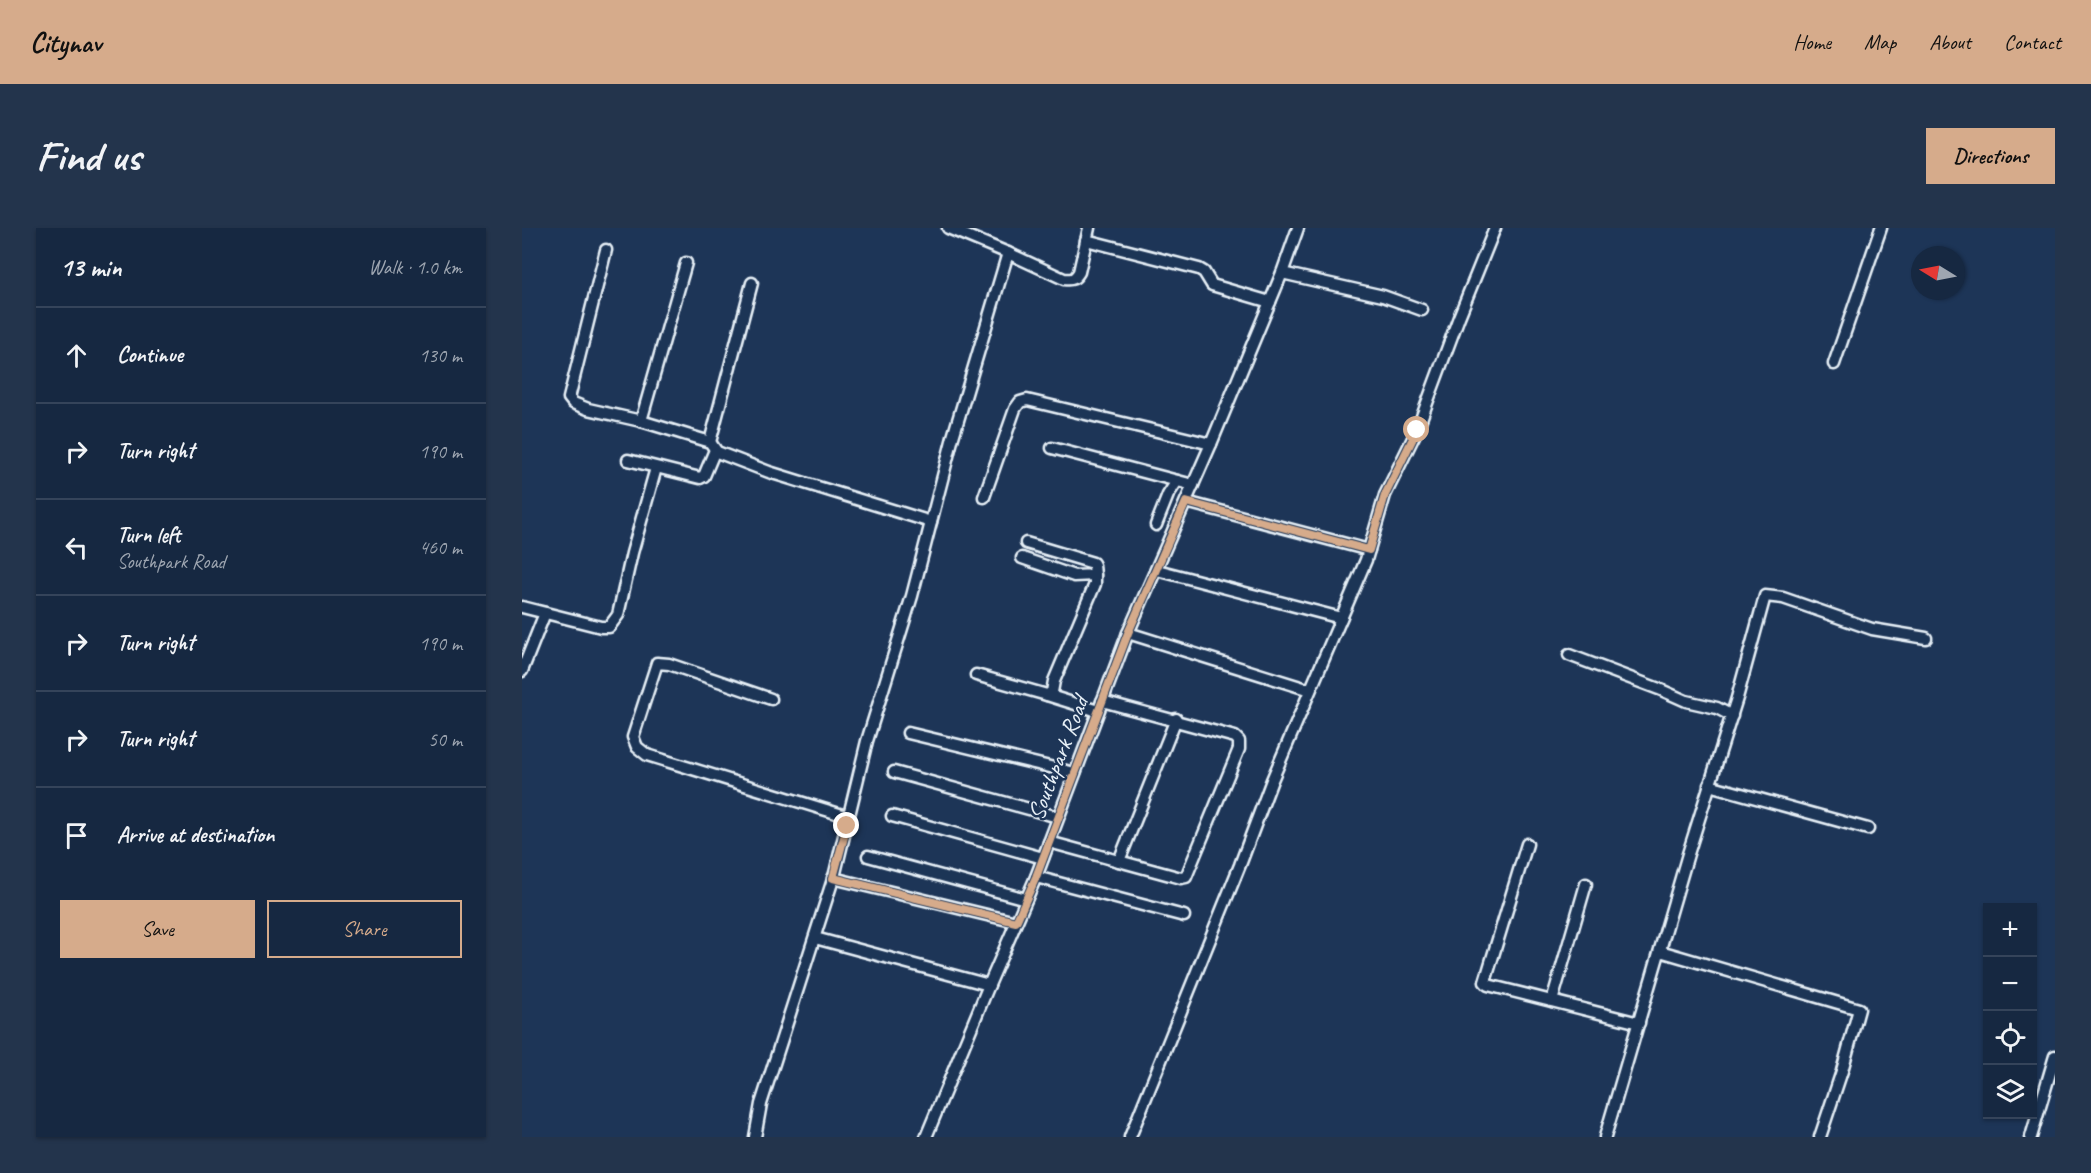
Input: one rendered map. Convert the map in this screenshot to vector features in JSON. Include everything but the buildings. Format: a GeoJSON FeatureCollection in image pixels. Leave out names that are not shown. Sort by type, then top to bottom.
{"type":"FeatureCollection","features":[{"type":"Feature","properties":{"kind":"street"},"geometry":{"type":"LineString","coordinates":[[948,228],[1064,279],[1071,280],[1076,278],[1079,272],[1089,228]]}},
{"type":"Feature","properties":{"kind":"street","name":"Southpark Road"},"geometry":{"type":"LineString","coordinates":[[926,1137],[1036,877],[1128,633],[1211,444],[1282,273],[1298,228]]}},
{"type":"Feature","properties":{"kind":"street"},"geometry":{"type":"LineString","coordinates":[[1130,1137],[1310,690],[1369,550],[1385,495],[1417,430],[1495,228]]}},
{"type":"Feature","properties":{"kind":"street"},"geometry":{"type":"LineString","coordinates":[[1834,364],[1881,228]]}},
{"type":"Feature","properties":{"kind":"street"},"geometry":{"type":"LineString","coordinates":[[1086,240],[1199,269],[1204,272],[1212,285],[1270,302]]}},
{"type":"Feature","properties":{"kind":"street"},"geometry":{"type":"LineString","coordinates":[[606,250],[569,398],[573,403],[588,409],[642,421],[713,446],[769,472],[931,522]]}},
{"type":"Feature","properties":{"kind":"street"},"geometry":{"type":"LineString","coordinates":[[755,1137],[761,1104],[833,878],[867,741],[898,641],[1008,253]]}},
{"type":"Feature","properties":{"kind":"street"},"geometry":{"type":"LineString","coordinates":[[642,421],[686,263]]}},
{"type":"Feature","properties":{"kind":"street"},"geometry":{"type":"LineString","coordinates":[[1282,273],[1383,296],[1422,310]]}},
{"type":"Feature","properties":{"kind":"street"},"geometry":{"type":"LineString","coordinates":[[628,460],[700,478],[704,476],[752,283]]}},
{"type":"Feature","properties":{"kind":"street"},"geometry":{"type":"LineString","coordinates":[[984,497],[1015,409],[1020,402],[1026,400],[1211,444]]}},
{"type":"Feature","properties":{"kind":"street"},"geometry":{"type":"LineString","coordinates":[[1052,448],[1193,485]]}},
{"type":"Feature","properties":{"kind":"street"},"geometry":{"type":"LineString","coordinates":[[522,607],[601,627],[609,627],[612,624],[618,615],[632,553],[656,468]]}},
{"type":"Feature","properties":{"kind":"street"},"geometry":{"type":"LineString","coordinates":[[1156,525],[1168,495],[1177,481]]}},
{"type":"Feature","properties":{"kind":"street"},"geometry":{"type":"LineString","coordinates":[[1186,502],[1369,550]]}},
{"type":"Feature","properties":{"kind":"street"},"geometry":{"type":"LineString","coordinates":[[1026,543],[1095,565],[1095,584],[1052,692],[1047,695]]}},
{"type":"Feature","properties":{"kind":"street"},"geometry":{"type":"LineString","coordinates":[[1022,558],[1074,576],[1095,575]]}},
{"type":"Feature","properties":{"kind":"street"},"geometry":{"type":"LineString","coordinates":[[1157,570],[1341,618]]}},
{"type":"Feature","properties":{"kind":"street"},"geometry":{"type":"LineString","coordinates":[[1605,1137],[1709,785],[1732,716],[1765,596],[1783,598],[1872,629],[1926,638]]}},
{"type":"Feature","properties":{"kind":"street"},"geometry":{"type":"LineString","coordinates":[[522,671],[545,613]]}},
{"type":"Feature","properties":{"kind":"street"},"geometry":{"type":"LineString","coordinates":[[1128,633],[1310,690]]}},
{"type":"Feature","properties":{"kind":"street"},"geometry":{"type":"LineString","coordinates":[[1569,655],[1686,701],[1717,708],[1732,716]]}},
{"type":"Feature","properties":{"kind":"street"},"geometry":{"type":"LineString","coordinates":[[771,699],[669,664],[657,663],[633,737],[637,747],[647,755],[849,817]]}},
{"type":"Feature","properties":{"kind":"street"},"geometry":{"type":"LineString","coordinates":[[976,675],[1047,695],[1176,719],[1235,737],[1239,741],[1239,749],[1186,877],[1181,878],[1048,842]]}},
{"type":"Feature","properties":{"kind":"street"},"geometry":{"type":"LineString","coordinates":[[1119,861],[1176,719]]}},
{"type":"Feature","properties":{"kind":"street"},"geometry":{"type":"LineString","coordinates":[[908,733],[1075,773]]}},
{"type":"Feature","properties":{"kind":"street"},"geometry":{"type":"LineString","coordinates":[[894,772],[1058,817]]}},
{"type":"Feature","properties":{"kind":"street"},"geometry":{"type":"LineString","coordinates":[[1709,785],[1868,829]]}},
{"type":"Feature","properties":{"kind":"street"},"geometry":{"type":"LineString","coordinates":[[892,816],[1043,858]]}},
{"type":"Feature","properties":{"kind":"street"},"geometry":{"type":"LineString","coordinates":[[1527,844],[1485,982],[1488,985],[1639,1023]]}},
{"type":"Feature","properties":{"kind":"street"},"geometry":{"type":"LineString","coordinates":[[868,856],[1026,899]]}},
{"type":"Feature","properties":{"kind":"street"},"geometry":{"type":"LineString","coordinates":[[1036,877],[1184,916]]}},
{"type":"Feature","properties":{"kind":"street"},"geometry":{"type":"LineString","coordinates":[[833,878],[1016,922]]}},
{"type":"Feature","properties":{"kind":"street"},"geometry":{"type":"LineString","coordinates":[[1552,1001],[1587,884]]}},
{"type":"Feature","properties":{"kind":"street"},"geometry":{"type":"LineString","coordinates":[[815,938],[989,985]]}},
{"type":"Feature","properties":{"kind":"street"},"geometry":{"type":"LineString","coordinates":[[1660,951],[1859,1009],[1842,1071],[1820,1137]]}},
{"type":"Feature","properties":{"kind":"street"},"geometry":{"type":"LineString","coordinates":[[2031,1137],[2055,1056]]}},
{"type":"Feature","properties":{"kind":"route"},"geometry":{"type":"LineString","coordinates":[[847,826],[833,878],[1016,922],[1036,877],[1128,633],[1186,502],[1369,550],[1385,495],[1417,430]]}}]}
